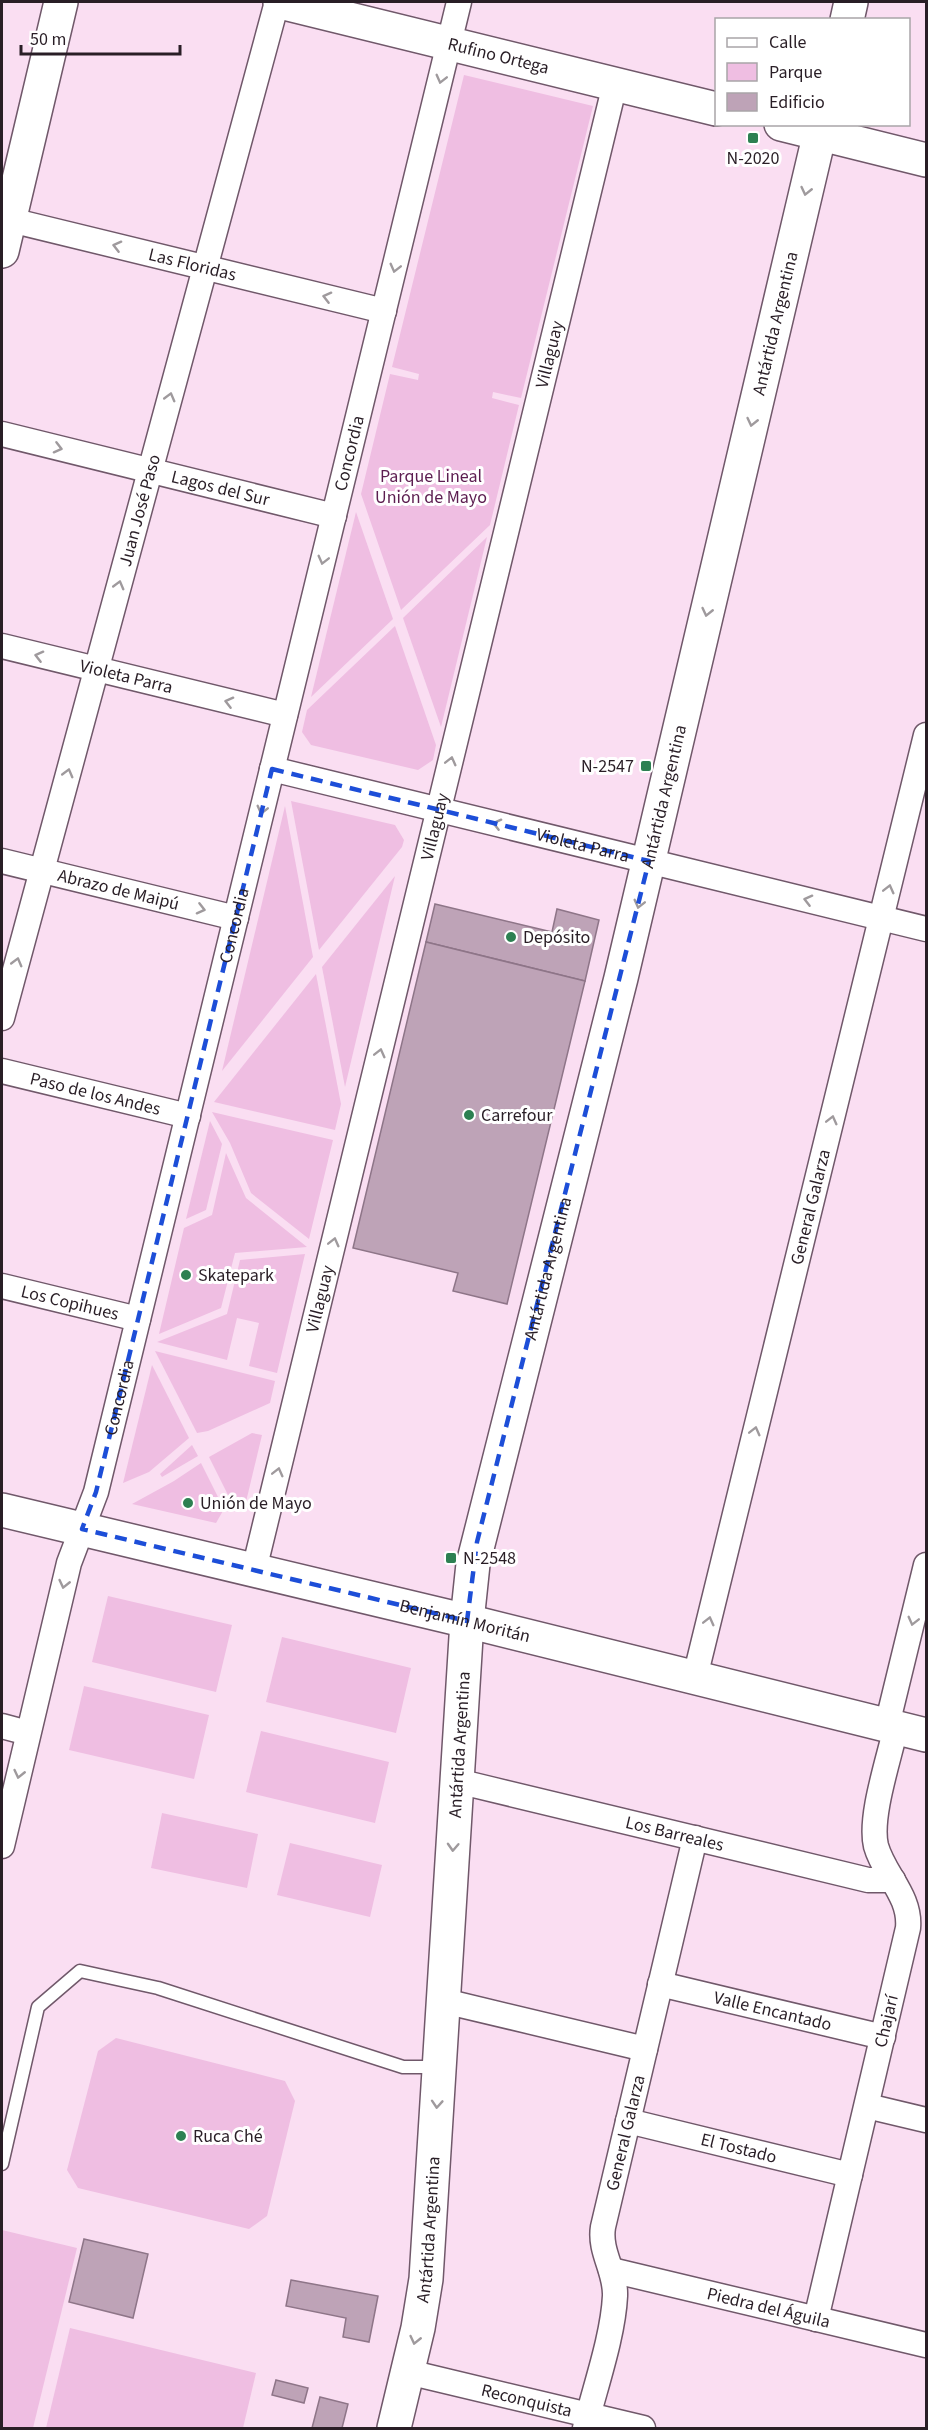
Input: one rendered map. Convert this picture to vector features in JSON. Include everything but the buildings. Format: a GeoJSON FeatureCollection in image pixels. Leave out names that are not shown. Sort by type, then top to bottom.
{"type":"FeatureCollection","features":[{"type":"Feature","properties":{"kind":"main road"},"geometry":{"type":"LineString","coordinates":[[4,230],[61,2]]}},
{"type":"Feature","properties":{"kind":"main road","name":"Rufino Ortega"},"geometry":{"type":"LineString","coordinates":[[279,2],[715,109]]}},
{"type":"Feature","properties":{"kind":"main road"},"geometry":{"type":"LineString","coordinates":[[847,18],[851,2]]}},
{"type":"Feature","properties":{"kind":"main road"},"geometry":{"type":"LineString","coordinates":[[797,126],[821,129],[927,160]]}},
{"type":"Feature","properties":{"kind":"main road","name":"Antártida Argentina"},"geometry":{"type":"LineString","coordinates":[[394,2428],[408,2372],[426,2279],[467,1621],[477,1542],[649,861],[821,129]]}},
{"type":"Feature","properties":{"kind":"main road","name":"Benjamín Moritán"},"geometry":{"type":"LineString","coordinates":[[2,1510],[467,1621],[903,1729]]}},
{"type":"Feature","properties":{"kind":"street","name":"Juan José Paso"},"geometry":{"type":"LineString","coordinates":[[2,1018],[279,2]]}},
{"type":"Feature","properties":{"kind":"street","name":"Concordia"},"geometry":{"type":"LineString","coordinates":[[2,1846],[69,1563],[93,1503],[459,2]]}},
{"type":"Feature","properties":{"kind":"street","name":"Villaguay"},"geometry":{"type":"LineString","coordinates":[[254,1570],[615,84]]}},
{"type":"Feature","properties":{"kind":"street","name":"Las Floridas"},"geometry":{"type":"LineString","coordinates":[[4,230],[205,268],[384,311]]}},
{"type":"Feature","properties":{"kind":"street","name":"Lagos del Sur"},"geometry":{"type":"LineString","coordinates":[[2,434],[334,516]]}},
{"type":"Feature","properties":{"kind":"street","name":"Violeta Parra"},"geometry":{"type":"LineString","coordinates":[[2,646],[285,715]]}},
{"type":"Feature","properties":{"kind":"street","name":"General Galarza"},"geometry":{"type":"LineString","coordinates":[[694,1677],[927,735]]}},
{"type":"Feature","properties":{"kind":"street","name":"Violeta Parra"},"geometry":{"type":"LineString","coordinates":[[272,769],[927,929]]}},
{"type":"Feature","properties":{"kind":"street","name":"Abrazo de Maipú"},"geometry":{"type":"LineString","coordinates":[[2,861],[236,918]]}},
{"type":"Feature","properties":{"kind":"street","name":"Paso de los Andes"},"geometry":{"type":"LineString","coordinates":[[2,1071],[188,1116]]}},
{"type":"Feature","properties":{"kind":"street","name":"Los Copihues"},"geometry":{"type":"LineString","coordinates":[[2,1286],[138,1319]]}},
{"type":"Feature","properties":{"kind":"street","name":"Chajarí"},"geometry":{"type":"LineString","coordinates":[[816,2319],[909,1918],[904,1901],[877,1850],[874,1830],[903,1729],[927,1564]]}},
{"type":"Feature","properties":{"kind":"street"},"geometry":{"type":"LineString","coordinates":[[2,1726],[28,1732]]}},
{"type":"Feature","properties":{"kind":"street","name":"Los Barreales"},"geometry":{"type":"LineString","coordinates":[[457,1781],[868,1880],[893,1880]]}},
{"type":"Feature","properties":{"kind":"street","name":"General Galarza"},"geometry":{"type":"LineString","coordinates":[[587,2422],[613,2309],[615,2283],[605,2256],[602,2236],[696,1838]]}},
{"type":"Feature","properties":{"kind":"street","name":"Valle Encantado"},"geometry":{"type":"LineString","coordinates":[[660,1984],[883,2037]]}},
{"type":"Feature","properties":{"kind":"street"},"geometry":{"type":"LineString","coordinates":[[444,2001],[645,2049]]}},
{"type":"Feature","properties":{"kind":"street"},"geometry":{"type":"LineString","coordinates":[[867,2106],[927,2120]]}},
{"type":"Feature","properties":{"kind":"street","name":"El Tostado"},"geometry":{"type":"LineString","coordinates":[[628,2121],[850,2175]]}},
{"type":"Feature","properties":{"kind":"street","name":"Piedra del Águila"},"geometry":{"type":"LineString","coordinates":[[611,2270],[927,2345]]}},
{"type":"Feature","properties":{"kind":"street","name":"Reconquista"},"geometry":{"type":"LineString","coordinates":[[408,2372],[587,2422],[643,2428]]}},
{"type":"Feature","properties":{"kind":"lane"},"geometry":{"type":"LineString","coordinates":[[2,2164],[38,2007],[80,1971],[158,1988],[403,2067],[440,2067]]}},
{"type":"Feature","properties":{"kind":"highlighted area"},"geometry":{"type":"Polygon","coordinates":[[[272,769],[649,861],[477,1542],[467,1621],[82,1529],[96,1492],[272,769]]]}},
{"type":"Feature","properties":{"kind":"green space"},"geometry":{"type":"Polygon","coordinates":[[[464,75],[593,106],[521,398],[493,392],[492,398],[519,405],[490,525],[401,610],[361,494],[390,374],[418,380],[419,374],[392,367],[464,75]]]}},
{"type":"Feature","properties":{"kind":"green space","name":"Parque Lineal Unión de Mayo"},"geometry":{"type":"Polygon","coordinates":[[[356,512],[393,619],[311,697],[356,512]]]}},
{"type":"Feature","properties":{"kind":"green space","name":"Parque Lineal Unión de Mayo"},"geometry":{"type":"Polygon","coordinates":[[[487,537],[441,727],[403,618],[487,537]]]}},
{"type":"Feature","properties":{"kind":"green space"},"geometry":{"type":"Polygon","coordinates":[[[395,626],[436,745],[433,760],[418,770],[311,745],[302,732],[307,710],[395,626]]]}},
{"type":"Feature","properties":{"kind":"green space"},"geometry":{"type":"Polygon","coordinates":[[[291,801],[395,825],[404,840],[402,847],[319,950],[291,801]]]}},
{"type":"Feature","properties":{"kind":"green space"},"geometry":{"type":"Polygon","coordinates":[[[285,806],[313,957],[222,1071],[285,806]]]}},
{"type":"Feature","properties":{"kind":"green space"},"geometry":{"type":"Polygon","coordinates":[[[395,876],[345,1087],[322,967],[395,876]]]}},
{"type":"Feature","properties":{"kind":"green space"},"geometry":{"type":"Polygon","coordinates":[[[316,974],[341,1104],[335,1130],[214,1102],[316,974]]]}},
{"type":"Feature","properties":{"kind":"green space"},"geometry":{"type":"Polygon","coordinates":[[[212,1112],[333,1140],[309,1239],[251,1193],[230,1143],[212,1112]]]}},
{"type":"Feature","properties":{"kind":"green space"},"geometry":{"type":"Polygon","coordinates":[[[210,1121],[222,1144],[206,1210],[186,1219],[210,1121]]]}},
{"type":"Feature","properties":{"kind":"green space"},"geometry":{"type":"Polygon","coordinates":[[[226,1153],[246,1198],[307,1247],[235,1253],[221,1308],[159,1334],[184,1228],[212,1215],[226,1153]]]}},
{"type":"Feature","properties":{"kind":"green space"},"geometry":{"type":"Polygon","coordinates":[[[305,1254],[277,1373],[249,1366],[259,1323],[237,1318],[227,1360],[157,1342],[227,1314],[240,1260],[305,1254]]]}},
{"type":"Feature","properties":{"kind":"green space"},"geometry":{"type":"Polygon","coordinates":[[[155,1351],[275,1381],[270,1403],[208,1431],[197,1433],[155,1351]]]}},
{"type":"Feature","properties":{"kind":"green space"},"geometry":{"type":"Polygon","coordinates":[[[152,1365],[189,1438],[149,1472],[123,1483],[152,1365]]]}},
{"type":"Feature","properties":{"kind":"green space"},"geometry":{"type":"Polygon","coordinates":[[[252,1433],[262,1435],[245,1506],[232,1503],[209,1457],[252,1433]]]}},
{"type":"Feature","properties":{"kind":"green space"},"geometry":{"type":"Polygon","coordinates":[[[192,1445],[198,1456],[162,1477],[160,1474],[192,1445]]]}},
{"type":"Feature","properties":{"kind":"green space"},"geometry":{"type":"Polygon","coordinates":[[[201,1463],[224,1509],[216,1523],[132,1504],[174,1481],[201,1463]]]}},
{"type":"Feature","properties":{"kind":"green space"},"geometry":{"type":"Polygon","coordinates":[[[108,1596],[232,1625],[216,1692],[92,1662],[108,1596]]]}},
{"type":"Feature","properties":{"kind":"green space"},"geometry":{"type":"Polygon","coordinates":[[[282,1637],[411,1668],[396,1733],[266,1702],[282,1637]]]}},
{"type":"Feature","properties":{"kind":"green space"},"geometry":{"type":"Polygon","coordinates":[[[84,1686],[209,1715],[194,1779],[69,1750],[84,1686]]]}},
{"type":"Feature","properties":{"kind":"green space"},"geometry":{"type":"Polygon","coordinates":[[[261,1731],[389,1762],[375,1823],[246,1792],[261,1731]]]}},
{"type":"Feature","properties":{"kind":"green space"},"geometry":{"type":"Polygon","coordinates":[[[162,1813],[258,1834],[247,1888],[151,1868],[162,1813]]]}},
{"type":"Feature","properties":{"kind":"green space"},"geometry":{"type":"Polygon","coordinates":[[[290,1843],[382,1865],[370,1917],[277,1895],[290,1843]]]}},
{"type":"Feature","properties":{"kind":"green space","name":"Ruca Ché"},"geometry":{"type":"Polygon","coordinates":[[[116,2038],[285,2081],[295,2101],[267,2216],[249,2229],[78,2188],[67,2170],[98,2051],[116,2038]]]}},
{"type":"Feature","properties":{"kind":"green space"},"geometry":{"type":"Polygon","coordinates":[[[2,2230],[77,2248],[33,2428],[2,2428],[2,2230]]]}},
{"type":"Feature","properties":{"kind":"green space"},"geometry":{"type":"Polygon","coordinates":[[[70,2328],[256,2373],[243,2428],[46,2428],[70,2328]]]}},
{"type":"Feature","properties":{"kind":"place","name":"N-2020"},"geometry":{"type":"Point","coordinates":[753,138]}},
{"type":"Feature","properties":{"kind":"place","name":"N-2547"},"geometry":{"type":"Point","coordinates":[646,766]}},
{"type":"Feature","properties":{"kind":"place","name":"Depósito"},"geometry":{"type":"Point","coordinates":[511,937]}},
{"type":"Feature","properties":{"kind":"place","name":"Carrefour"},"geometry":{"type":"Point","coordinates":[469,1115]}},
{"type":"Feature","properties":{"kind":"place","name":"Skatepark"},"geometry":{"type":"Point","coordinates":[186,1275]}},
{"type":"Feature","properties":{"kind":"place","name":"Unión de Mayo"},"geometry":{"type":"Point","coordinates":[188,1503]}},
{"type":"Feature","properties":{"kind":"place","name":"N-2548"},"geometry":{"type":"Point","coordinates":[451,1558]}},
{"type":"Feature","properties":{"kind":"place","name":"Ruca Ché"},"geometry":{"type":"Point","coordinates":[181,2136]}}]}
